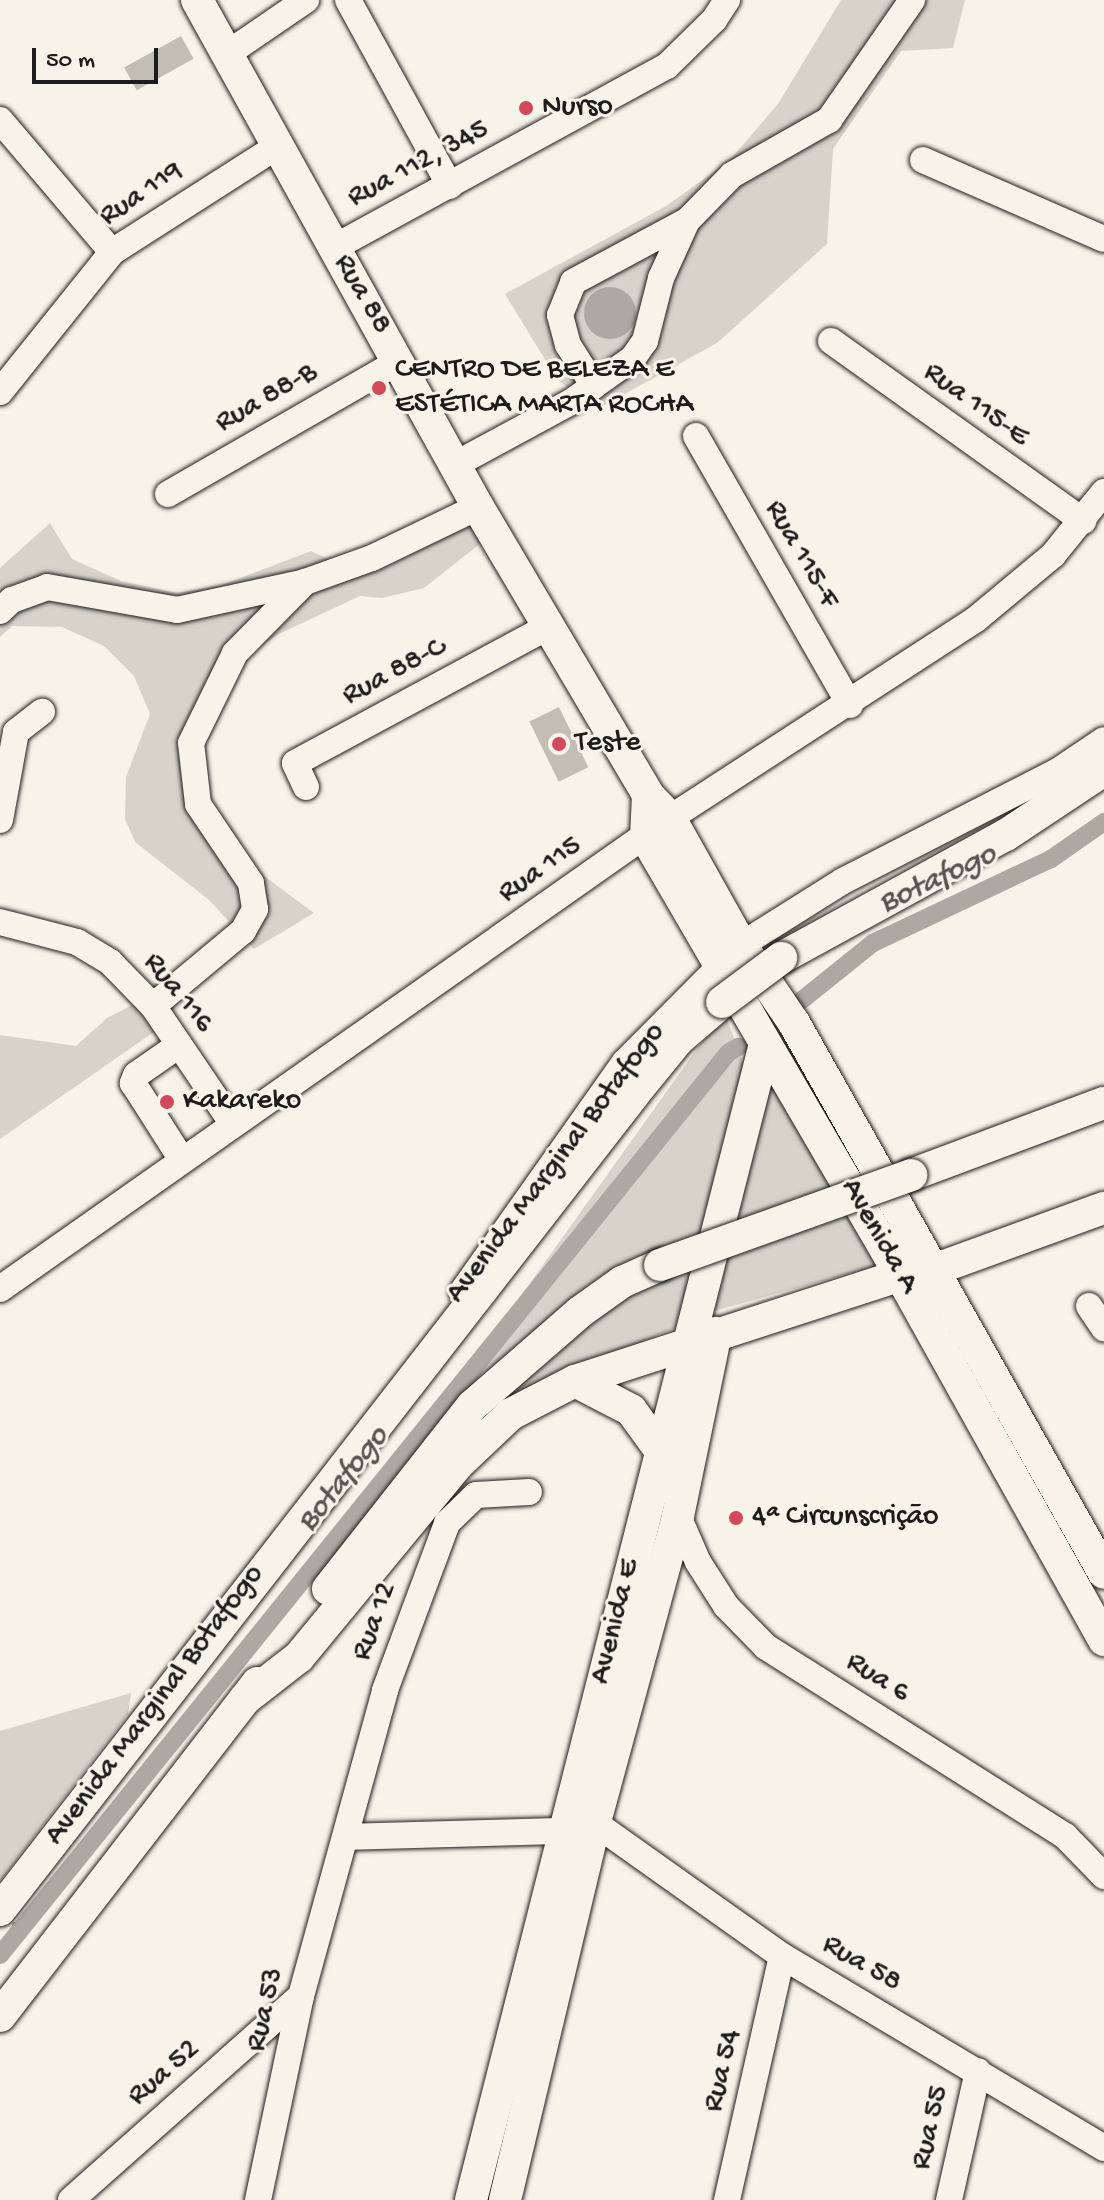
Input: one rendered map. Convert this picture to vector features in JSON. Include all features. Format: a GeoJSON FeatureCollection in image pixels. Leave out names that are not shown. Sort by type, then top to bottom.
{"type":"FeatureCollection","features":[{"type":"Feature","properties":{"kind":"main road","name":"Rua 88"},"geometry":{"type":"LineString","coordinates":[[197,0],[333,248],[458,463],[478,507],[648,795],[658,828]]}},
{"type":"Feature","properties":{"kind":"main road","name":"Avenida Marginal Botafogo"},"geometry":{"type":"LineString","coordinates":[[0,1910],[313,1502],[678,1040],[781,958],[862,909],[1006,835],[1104,770]]}},
{"type":"Feature","properties":{"kind":"main road","name":"Avenida A"},"geometry":{"type":"LineString","coordinates":[[658,828],[731,955],[765,1044],[901,1275],[1104,1640]]}},
{"type":"Feature","properties":{"kind":"main road","name":"Avenida A"},"geometry":{"type":"LineString","coordinates":[[731,955],[785,1007],[936,1269],[1104,1573]]}},
{"type":"Feature","properties":{"kind":"main road","name":"Avenida E"},"geometry":{"type":"LineString","coordinates":[[471,2200],[576,1820],[678,1516],[702,1338],[765,1044]]}},
{"type":"Feature","properties":{"kind":"main road"},"geometry":{"type":"LineString","coordinates":[[0,2016],[472,1406],[580,1312],[622,1282],[660,1265],[1104,1103]]}},
{"type":"Feature","properties":{"kind":"main road"},"geometry":{"type":"LineString","coordinates":[[245,1699],[299,1657],[457,1465],[511,1414],[575,1381],[901,1275],[936,1269],[1104,1208]]}},
{"type":"Feature","properties":{"kind":"main road","name":"Avenida E"},"geometry":{"type":"LineString","coordinates":[[505,2200],[576,1820],[660,1450],[702,1338]]}},
{"type":"Feature","properties":{"kind":"main road"},"geometry":{"type":"LineString","coordinates":[[575,1381],[631,1410],[660,1450]]}},
{"type":"Feature","properties":{"kind":"street"},"geometry":{"type":"LineString","coordinates":[[227,54],[306,0]]}},
{"type":"Feature","properties":{"kind":"street"},"geometry":{"type":"LineString","coordinates":[[348,0],[450,186]]}},
{"type":"Feature","properties":{"kind":"street","name":"Rua 112, 345"},"geometry":{"type":"LineString","coordinates":[[333,248],[667,66],[714,20],[727,0]]}},
{"type":"Feature","properties":{"kind":"street"},"geometry":{"type":"LineString","coordinates":[[594,386],[568,345],[560,315],[573,282],[687,221],[732,175],[829,120],[912,0]]}},
{"type":"Feature","properties":{"kind":"street"},"geometry":{"type":"LineString","coordinates":[[0,120],[112,252]]}},
{"type":"Feature","properties":{"kind":"street","name":"Rua 119"},"geometry":{"type":"LineString","coordinates":[[0,392],[112,252],[278,146]]}},
{"type":"Feature","properties":{"kind":"street"},"geometry":{"type":"LineString","coordinates":[[923,160],[1104,239]]}},
{"type":"Feature","properties":{"kind":"street"},"geometry":{"type":"LineString","coordinates":[[458,463],[571,402],[633,358],[645,341],[661,278],[687,221]]}},
{"type":"Feature","properties":{"kind":"street","name":"Rua 115-E"},"geometry":{"type":"LineString","coordinates":[[831,341],[1083,521]]}},
{"type":"Feature","properties":{"kind":"street","name":"Rua 88-B"},"geometry":{"type":"LineString","coordinates":[[168,494],[399,361]]}},
{"type":"Feature","properties":{"kind":"street","name":"Rua 115-F"},"geometry":{"type":"LineString","coordinates":[[696,436],[850,705]]}},
{"type":"Feature","properties":{"kind":"street","name":"Rua 115"},"geometry":{"type":"LineString","coordinates":[[0,1289],[658,828],[850,705],[1019,588],[1083,521],[1104,492]]}},
{"type":"Feature","properties":{"kind":"street"},"geometry":{"type":"LineString","coordinates":[[0,611],[12,600],[47,587],[81,589],[158,610],[305,582],[372,558],[478,507]]}},
{"type":"Feature","properties":{"kind":"street"},"geometry":{"type":"LineString","coordinates":[[153,1006],[243,931],[255,909],[251,883],[198,804],[191,743],[235,653],[305,582]]}},
{"type":"Feature","properties":{"kind":"street","name":"Rua 88-C"},"geometry":{"type":"LineString","coordinates":[[306,787],[295,763],[549,626]]}},
{"type":"Feature","properties":{"kind":"street"},"geometry":{"type":"LineString","coordinates":[[0,820],[16,732],[42,712]]}},
{"type":"Feature","properties":{"kind":"street","name":"Avenida Marginal Botafogo"},"geometry":{"type":"LineString","coordinates":[[313,1502],[625,1062],[731,955],[843,881],[1058,771],[1104,740]]}},
{"type":"Feature","properties":{"kind":"street","name":"Rua 116"},"geometry":{"type":"LineString","coordinates":[[0,922],[77,942],[110,962],[153,1006],[233,1124]]}},
{"type":"Feature","properties":{"kind":"street"},"geometry":{"type":"LineString","coordinates":[[179,1045],[136,1075],[133,1083],[182,1160]]}},
{"type":"Feature","properties":{"kind":"street"},"geometry":{"type":"LineString","coordinates":[[1089,1306],[1104,1328]]}},
{"type":"Feature","properties":{"kind":"street","name":"Rua 12"},"geometry":{"type":"LineString","coordinates":[[347,1837],[385,1690],[447,1523],[476,1495],[529,1492]]}},
{"type":"Feature","properties":{"kind":"street","name":"Rua 6"},"geometry":{"type":"LineString","coordinates":[[678,1516],[698,1562],[726,1606],[766,1647],[1065,1836],[1094,1848],[1104,1876]]}},
{"type":"Feature","properties":{"kind":"street"},"geometry":{"type":"LineString","coordinates":[[347,1837],[576,1820]]}},
{"type":"Feature","properties":{"kind":"street","name":"Rua 58"},"geometry":{"type":"LineString","coordinates":[[576,1820],[782,1956],[1104,2148]]}},
{"type":"Feature","properties":{"kind":"street","name":"Rua 53"},"geometry":{"type":"LineString","coordinates":[[258,2200],[301,1996],[347,1837]]}},
{"type":"Feature","properties":{"kind":"street","name":"Rua 54"},"geometry":{"type":"LineString","coordinates":[[727,2200],[782,1956]]}},
{"type":"Feature","properties":{"kind":"street","name":"Rua 52"},"geometry":{"type":"LineString","coordinates":[[71,2200],[301,1996]]}},
{"type":"Feature","properties":{"kind":"street","name":"Rua 55"},"geometry":{"type":"LineString","coordinates":[[949,2200],[978,2071]]}},
{"type":"Feature","properties":{"kind":"shaded area"},"geometry":{"type":"Polygon","coordinates":[[[841,0],[965,0],[953,48],[901,51],[833,149],[827,244],[717,343],[596,410],[557,379],[505,294],[666,206],[729,161],[778,104],[841,0]]]}},
{"type":"Feature","properties":{"kind":"shaded area"},"geometry":{"type":"Polygon","coordinates":[[[610,287],[628,295],[636,313],[628,331],[610,339],[592,331],[584,313],[592,295],[610,287]]]}},
{"type":"Feature","properties":{"kind":"shaded area"},"geometry":{"type":"Polygon","coordinates":[[[473,522],[481,543],[424,588],[382,598],[360,596],[281,633],[244,657],[193,759],[223,833],[244,861],[314,913],[254,949],[209,900],[135,842],[125,819],[126,777],[150,714],[134,676],[104,646],[62,627],[12,626],[0,637],[0,568],[50,523],[72,559],[121,581],[177,593],[222,585],[311,551],[359,574],[388,566],[473,522]]]}},
{"type":"Feature","properties":{"kind":"shaded area"},"geometry":{"type":"Polygon","coordinates":[[[134,1004],[154,1032],[0,1139],[0,1035],[76,1046],[107,1018],[134,1004]]]}},
{"type":"Feature","properties":{"kind":"shaded area"},"geometry":{"type":"Polygon","coordinates":[[[724,1011],[744,1065],[677,1327],[524,1390],[458,1384],[724,1011]]]}},
{"type":"Feature","properties":{"kind":"shaded area"},"geometry":{"type":"Polygon","coordinates":[[[767,1079],[884,1264],[714,1311],[767,1079]]]}},
{"type":"Feature","properties":{"kind":"shaded area"},"geometry":{"type":"Polygon","coordinates":[[[131,1693],[128,1714],[0,1881],[0,1731],[131,1693]]]}},
{"type":"Feature","properties":{"kind":"building"},"geometry":{"type":"Polygon","coordinates":[[[181,36],[194,59],[137,90],[124,68],[181,36]]]}},
{"type":"Feature","properties":{"kind":"building","name":"Teste"},"geometry":{"type":"Polygon","coordinates":[[[559,707],[588,767],[559,782],[529,721],[559,707]]]}},
{"type":"Feature","properties":{"kind":"waterway","name":"Botafogo"},"geometry":{"type":"LineString","coordinates":[[802,1000],[873,943],[1051,859],[1104,822]]}},
{"type":"Feature","properties":{"kind":"waterway","name":"Botafogo"},"geometry":{"type":"LineString","coordinates":[[0,1955],[728,1053],[738,1047]]}},
{"type":"Feature","properties":{"kind":"waterway"},"geometry":{"type":"LineString","coordinates":[[14,1924],[22,1928]]}},
{"type":"Feature","properties":{"kind":"place","name":"Nurso"},"geometry":{"type":"Point","coordinates":[526,108]}},
{"type":"Feature","properties":{"kind":"place","name":"CENTRO DE BELEZA E ESTÉTICA MARTA ROCHA"},"geometry":{"type":"Point","coordinates":[379,388]}},
{"type":"Feature","properties":{"kind":"place","name":"Teste"},"geometry":{"type":"Point","coordinates":[559,744]}},
{"type":"Feature","properties":{"kind":"place","name":"Kakareko"},"geometry":{"type":"Point","coordinates":[167,1102]}},
{"type":"Feature","properties":{"kind":"place","name":"4ª Circunscrição"},"geometry":{"type":"Point","coordinates":[736,1518]}}]}
